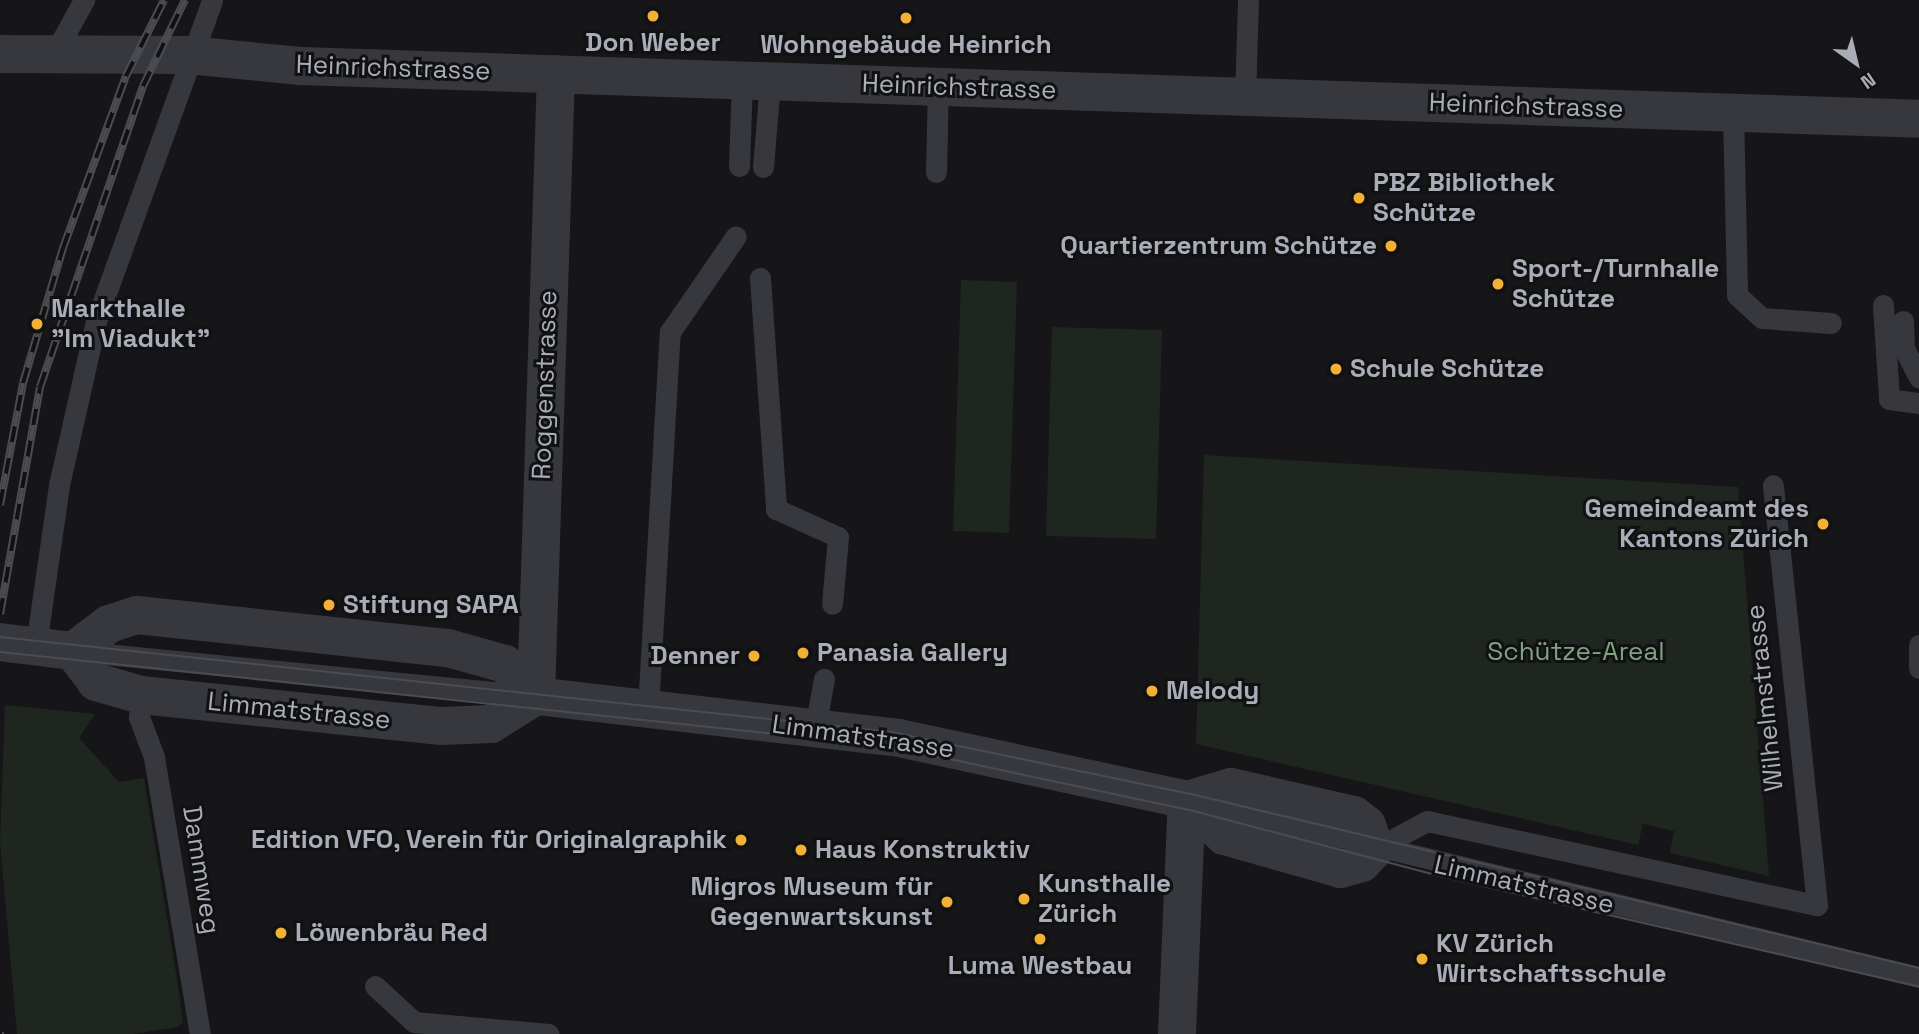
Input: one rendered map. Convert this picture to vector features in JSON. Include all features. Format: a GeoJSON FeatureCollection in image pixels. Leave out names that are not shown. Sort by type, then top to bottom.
{"type":"FeatureCollection","features":[{"type":"Feature","properties":{"kind":"street","name":"Heinrichstrasse"},"geometry":{"type":"LineString","coordinates":[[0,54],[188,55],[556,74],[1919,119]]}},
{"type":"Feature","properties":{"kind":"street","name":"Roggenstrasse"},"geometry":{"type":"LineString","coordinates":[[536,696],[556,74]]}},
{"type":"Feature","properties":{"kind":"street"},"geometry":{"type":"LineString","coordinates":[[18,643],[73,651],[109,624],[137,615],[448,648],[505,664],[536,696]]}},
{"type":"Feature","properties":{"kind":"street","name":"Limmatstrasse"},"geometry":{"type":"LineString","coordinates":[[73,651],[96,682],[140,706],[440,726],[491,724],[536,696],[899,737],[1187,800],[1231,787],[1343,812],[1367,825],[1376,849]]}},
{"type":"Feature","properties":{"kind":"street"},"geometry":{"type":"LineString","coordinates":[[1187,800],[1224,836],[1341,869],[1362,863],[1376,849]]}},
{"type":"Feature","properties":{"kind":"street"},"geometry":{"type":"LineString","coordinates":[[1177,1034],[1187,800]]}},
{"type":"Feature","properties":{"kind":"lane"},"geometry":{"type":"LineString","coordinates":[[54,54],[84,0]]}},
{"type":"Feature","properties":{"kind":"lane"},"geometry":{"type":"LineString","coordinates":[[18,643],[59,485],[96,321],[188,55],[212,0]]}},
{"type":"Feature","properties":{"kind":"lane"},"geometry":{"type":"LineString","coordinates":[[1245,97],[1248,0]]}},
{"type":"Feature","properties":{"kind":"lane"},"geometry":{"type":"LineString","coordinates":[[738,166],[756,81]]}},
{"type":"Feature","properties":{"kind":"lane"},"geometry":{"type":"LineString","coordinates":[[756,81],[763,167]]}},
{"type":"Feature","properties":{"kind":"lane"},"geometry":{"type":"LineString","coordinates":[[936,172],[938,86]]}},
{"type":"Feature","properties":{"kind":"lane"},"geometry":{"type":"LineString","coordinates":[[1733,113],[1737,295],[1762,318],[1831,323]]}},
{"type":"Feature","properties":{"kind":"lane"},"geometry":{"type":"LineString","coordinates":[[648,709],[670,332],[736,236]]}},
{"type":"Feature","properties":{"kind":"lane"},"geometry":{"type":"LineString","coordinates":[[760,278],[776,509],[838,537],[832,604]]}},
{"type":"Feature","properties":{"kind":"lane"},"geometry":{"type":"LineString","coordinates":[[1883,305],[1889,399],[1919,402]]}},
{"type":"Feature","properties":{"kind":"lane"},"geometry":{"type":"LineString","coordinates":[[1903,321],[1904,348],[1919,377]]}},
{"type":"Feature","properties":{"kind":"lane","name":"Wilhelmstrasse"},"geometry":{"type":"LineString","coordinates":[[1376,849],[1427,821],[1816,905],[1773,485]]}},
{"type":"Feature","properties":{"kind":"lane"},"geometry":{"type":"LineString","coordinates":[[1919,645],[1919,668]]}},
{"type":"Feature","properties":{"kind":"lane"},"geometry":{"type":"LineString","coordinates":[[815,728],[824,679]]}},
{"type":"Feature","properties":{"kind":"lane","name":"Dammweg"},"geometry":{"type":"LineString","coordinates":[[140,706],[154,757],[200,1034]]}},
{"type":"Feature","properties":{"kind":"lane","name":"Limmatstrasse"},"geometry":{"type":"LineString","coordinates":[[1376,849],[1919,977]]}},
{"type":"Feature","properties":{"kind":"lane"},"geometry":{"type":"LineString","coordinates":[[375,986],[414,1022],[548,1034]]}},
{"type":"Feature","properties":{"kind":"green space"},"geometry":{"type":"Polygon","coordinates":[[[961,280],[1017,282],[1009,533],[953,531],[961,280]]]}},
{"type":"Feature","properties":{"kind":"green space"},"geometry":{"type":"Polygon","coordinates":[[[1052,327],[1162,330],[1156,539],[1046,536],[1052,327]]]}},
{"type":"Feature","properties":{"kind":"green space","name":"Schütze-Areal"},"geometry":{"type":"Polygon","coordinates":[[[1204,455],[1738,487],[1769,876],[1670,853],[1674,831],[1643,824],[1638,845],[1196,744],[1204,455]]]}},
{"type":"Feature","properties":{"kind":"green space"},"geometry":{"type":"Polygon","coordinates":[[[5,705],[95,714],[79,738],[119,782],[144,778],[183,1022],[177,1027],[133,1034],[17,1034],[0,842],[5,705]]]}},
{"type":"Feature","properties":{"kind":"tram line"},"geometry":{"type":"LineString","coordinates":[[0,637],[891,732],[1191,794],[1919,968]]}},
{"type":"Feature","properties":{"kind":"tram line"},"geometry":{"type":"LineString","coordinates":[[0,652],[888,746],[1190,810],[1440,876],[1919,987]]}},
{"type":"Feature","properties":{"kind":"railway"},"geometry":{"type":"LineString","coordinates":[[0,505],[23,383],[63,248],[126,76],[164,0]]}},
{"type":"Feature","properties":{"kind":"railway"},"geometry":{"type":"LineString","coordinates":[[0,614],[40,387],[143,86],[185,0]]}},
{"type":"Feature","properties":{"kind":"place","name":"Don Weber"},"geometry":{"type":"Point","coordinates":[653,16]}},
{"type":"Feature","properties":{"kind":"place","name":"Wohngebäude Heinrich"},"geometry":{"type":"Point","coordinates":[906,18]}},
{"type":"Feature","properties":{"kind":"place","name":"PBZ Bibliothek Schütze"},"geometry":{"type":"Point","coordinates":[1359,198]}},
{"type":"Feature","properties":{"kind":"place","name":"Quartierzentrum Schütze"},"geometry":{"type":"Point","coordinates":[1391,246]}},
{"type":"Feature","properties":{"kind":"place","name":"Sport-/Turnhalle Schütze"},"geometry":{"type":"Point","coordinates":[1498,284]}},
{"type":"Feature","properties":{"kind":"place","name":"Markthalle \"Im Viadukt\""},"geometry":{"type":"Point","coordinates":[37,324]}},
{"type":"Feature","properties":{"kind":"place","name":"Schule Schütze"},"geometry":{"type":"Point","coordinates":[1336,369]}},
{"type":"Feature","properties":{"kind":"place","name":"Gemeindeamt des Kantons Zürich"},"geometry":{"type":"Point","coordinates":[1823,524]}},
{"type":"Feature","properties":{"kind":"place","name":"Stiftung SAPA"},"geometry":{"type":"Point","coordinates":[329,605]}},
{"type":"Feature","properties":{"kind":"place","name":"Panasia Gallery"},"geometry":{"type":"Point","coordinates":[803,653]}},
{"type":"Feature","properties":{"kind":"place","name":"Denner"},"geometry":{"type":"Point","coordinates":[754,656]}},
{"type":"Feature","properties":{"kind":"place","name":"Melody"},"geometry":{"type":"Point","coordinates":[1152,691]}},
{"type":"Feature","properties":{"kind":"place","name":"Edition VFO, Verein für Originalgraphik"},"geometry":{"type":"Point","coordinates":[741,840]}},
{"type":"Feature","properties":{"kind":"place","name":"Haus Konstruktiv"},"geometry":{"type":"Point","coordinates":[801,850]}},
{"type":"Feature","properties":{"kind":"place","name":"Kunsthalle Zürich"},"geometry":{"type":"Point","coordinates":[1024,899]}},
{"type":"Feature","properties":{"kind":"place","name":"Migros Museum für Gegenwartskunst"},"geometry":{"type":"Point","coordinates":[947,902]}},
{"type":"Feature","properties":{"kind":"place","name":"Löwenbräu Red"},"geometry":{"type":"Point","coordinates":[281,933]}},
{"type":"Feature","properties":{"kind":"place","name":"Luma Westbau"},"geometry":{"type":"Point","coordinates":[1040,939]}},
{"type":"Feature","properties":{"kind":"place","name":"KV Zürich Wirtschaftsschule"},"geometry":{"type":"Point","coordinates":[1422,959]}}]}
